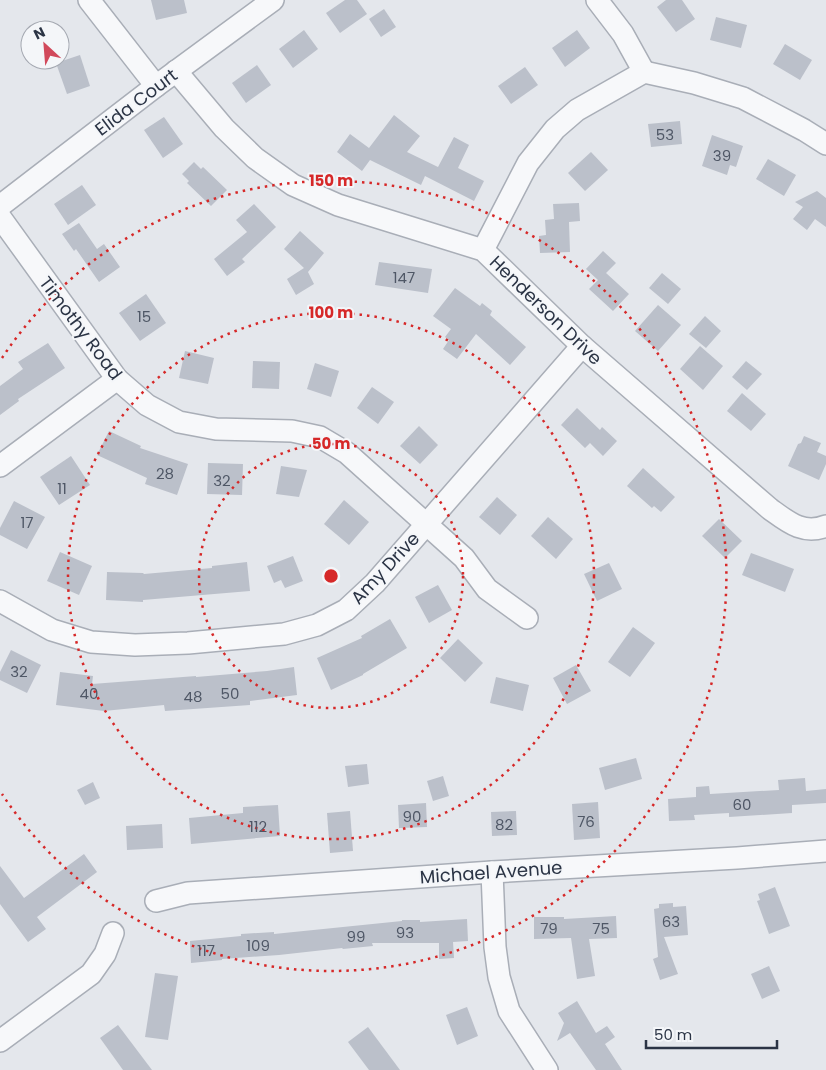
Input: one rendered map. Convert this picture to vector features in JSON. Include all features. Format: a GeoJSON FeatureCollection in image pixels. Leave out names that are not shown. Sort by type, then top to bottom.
{"type":"FeatureCollection","features":[{"type":"Feature","properties":{"kind":"street"},"geometry":{"type":"LineString","coordinates":[[89,0],[156,86]]}},
{"type":"Feature","properties":{"kind":"street","name":"Elida Court"},"geometry":{"type":"LineString","coordinates":[[0,206],[156,86],[273,0]]}},
{"type":"Feature","properties":{"kind":"street"},"geometry":{"type":"LineString","coordinates":[[598,0],[623,34],[644,72]]}},
{"type":"Feature","properties":{"kind":"street","name":"Henderson Drive"},"geometry":{"type":"LineString","coordinates":[[176,71],[224,128],[255,158],[293,185],[338,205],[483,250],[582,346],[770,509],[792,525],[816,530],[826,526]]}},
{"type":"Feature","properties":{"kind":"street"},"geometry":{"type":"LineString","coordinates":[[483,250],[528,163],[555,129],[577,110],[644,72],[694,83],[743,98],[804,130],[826,144]]}},
{"type":"Feature","properties":{"kind":"street","name":"Timothy Road"},"geometry":{"type":"LineString","coordinates":[[0,217],[117,379],[147,405],[179,422],[216,428],[292,431],[320,437],[347,453],[464,558],[487,589],[527,618]]}},
{"type":"Feature","properties":{"kind":"street","name":"Amy Drive"},"geometry":{"type":"LineString","coordinates":[[0,601],[52,630],[91,642],[135,645],[179,644],[284,634],[317,625],[346,610],[375,583],[582,346]]}},
{"type":"Feature","properties":{"kind":"street"},"geometry":{"type":"LineString","coordinates":[[0,466],[117,379]]}},
{"type":"Feature","properties":{"kind":"street","name":"Michael Avenue"},"geometry":{"type":"LineString","coordinates":[[156,900],[188,894],[492,872],[826,851]]}},
{"type":"Feature","properties":{"kind":"street"},"geometry":{"type":"LineString","coordinates":[[492,872],[495,947],[499,977],[509,1011],[547,1070]]}},
{"type":"Feature","properties":{"kind":"street"},"geometry":{"type":"LineString","coordinates":[[0,1041],[91,974],[105,954],[113,933]]}},
{"type":"Feature","properties":{"kind":"building"},"geometry":{"type":"Polygon","coordinates":[[[151,0],[184,0],[187,13],[156,20],[151,0]]]}},
{"type":"Feature","properties":{"kind":"building"},"geometry":{"type":"Polygon","coordinates":[[[345,0],[357,0],[367,14],[340,33],[326,13],[345,0]]]}},
{"type":"Feature","properties":{"kind":"building"},"geometry":{"type":"Polygon","coordinates":[[[666,0],[682,0],[695,19],[676,32],[657,7],[666,0]]]}},
{"type":"Feature","properties":{"kind":"building"},"geometry":{"type":"Polygon","coordinates":[[[384,9],[396,27],[381,37],[369,19],[384,9]]]}},
{"type":"Feature","properties":{"kind":"building"},"geometry":{"type":"Polygon","coordinates":[[[716,17],[747,25],[741,48],[710,40],[716,17]]]}},
{"type":"Feature","properties":{"kind":"building"},"geometry":{"type":"Polygon","coordinates":[[[304,30],[318,49],[293,68],[279,49],[304,30]]]}},
{"type":"Feature","properties":{"kind":"building"},"geometry":{"type":"Polygon","coordinates":[[[577,30],[590,48],[565,67],[552,48],[577,30]]]}},
{"type":"Feature","properties":{"kind":"building"},"geometry":{"type":"Polygon","coordinates":[[[785,44],[812,60],[800,80],[773,64],[785,44]]]}},
{"type":"Feature","properties":{"kind":"building"},"geometry":{"type":"Polygon","coordinates":[[[80,55],[90,86],[67,94],[58,70],[70,70],[70,58],[80,55]]]}},
{"type":"Feature","properties":{"kind":"building"},"geometry":{"type":"Polygon","coordinates":[[[257,65],[271,85],[246,103],[232,83],[257,65]]]}},
{"type":"Feature","properties":{"kind":"building"},"geometry":{"type":"Polygon","coordinates":[[[525,67],[538,85],[511,104],[498,86],[525,67]]]}},
{"type":"Feature","properties":{"kind":"building"},"geometry":{"type":"Polygon","coordinates":[[[394,115],[420,136],[407,152],[438,167],[454,137],[469,145],[458,168],[484,181],[474,201],[425,176],[421,185],[370,160],[362,171],[337,152],[350,134],[369,148],[394,115]]]}},
{"type":"Feature","properties":{"kind":"building"},"geometry":{"type":"Polygon","coordinates":[[[164,117],[183,144],[163,158],[144,130],[164,117]]]}},
{"type":"Feature","properties":{"kind":"building"},"geometry":{"type":"Polygon","coordinates":[[[680,121],[682,144],[651,147],[648,124],[680,121]]]}},
{"type":"Feature","properties":{"kind":"building"},"geometry":{"type":"Polygon","coordinates":[[[712,135],[743,146],[736,167],[730,165],[727,175],[702,166],[712,135]]]}},
{"type":"Feature","properties":{"kind":"building"},"geometry":{"type":"Polygon","coordinates":[[[591,152],[608,170],[585,191],[568,173],[591,152]]]}},
{"type":"Feature","properties":{"kind":"building"},"geometry":{"type":"Polygon","coordinates":[[[768,159],[796,175],[784,196],[756,179],[768,159]]]}},
{"type":"Feature","properties":{"kind":"building"},"geometry":{"type":"Polygon","coordinates":[[[194,162],[201,169],[203,167],[227,190],[211,206],[187,183],[189,181],[182,174],[194,162]]]}},
{"type":"Feature","properties":{"kind":"building"},"geometry":{"type":"Polygon","coordinates":[[[82,185],[96,205],[68,225],[54,204],[82,185]]]}},
{"type":"Feature","properties":{"kind":"building"},"geometry":{"type":"Polygon","coordinates":[[[817,191],[826,198],[826,227],[815,219],[807,230],[793,219],[803,207],[795,202],[817,191]]]}},
{"type":"Feature","properties":{"kind":"building"},"geometry":{"type":"Polygon","coordinates":[[[579,203],[580,221],[569,222],[570,252],[540,253],[539,236],[546,235],[545,220],[554,219],[553,204],[579,203]]]}},
{"type":"Feature","properties":{"kind":"building"},"geometry":{"type":"Polygon","coordinates":[[[254,204],[276,227],[242,259],[245,262],[227,276],[214,259],[247,232],[236,220],[254,204]]]}},
{"type":"Feature","properties":{"kind":"building"},"geometry":{"type":"Polygon","coordinates":[[[79,223],[97,249],[104,244],[120,267],[99,282],[76,249],[74,251],[62,234],[79,223]]]}},
{"type":"Feature","properties":{"kind":"building"},"geometry":{"type":"Polygon","coordinates":[[[300,231],[324,253],[308,272],[314,284],[296,295],[287,279],[304,268],[284,249],[300,231]]]}},
{"type":"Feature","properties":{"kind":"building"},"geometry":{"type":"Polygon","coordinates":[[[603,251],[616,263],[606,273],[629,294],[613,311],[589,289],[598,280],[586,269],[603,251]]]}},
{"type":"Feature","properties":{"kind":"building"},"geometry":{"type":"Polygon","coordinates":[[[379,262],[432,269],[428,293],[375,285],[379,262]]]}},
{"type":"Feature","properties":{"kind":"building"},"geometry":{"type":"Polygon","coordinates":[[[662,273],[681,289],[668,304],[649,288],[662,273]]]}},
{"type":"Feature","properties":{"kind":"building"},"geometry":{"type":"Polygon","coordinates":[[[455,288],[480,306],[482,303],[492,311],[490,315],[526,347],[510,365],[476,334],[457,359],[443,349],[449,340],[445,337],[451,329],[433,316],[455,288]]]}},
{"type":"Feature","properties":{"kind":"building"},"geometry":{"type":"Polygon","coordinates":[[[146,294],[166,323],[140,341],[119,313],[146,294]]]}},
{"type":"Feature","properties":{"kind":"building"},"geometry":{"type":"Polygon","coordinates":[[[658,305],[681,325],[658,351],[635,331],[658,305]]]}},
{"type":"Feature","properties":{"kind":"building"},"geometry":{"type":"Polygon","coordinates":[[[705,316],[721,331],[706,348],[689,334],[705,316]]]}},
{"type":"Feature","properties":{"kind":"building"},"geometry":{"type":"Polygon","coordinates":[[[48,343],[65,368],[18,399],[19,401],[0,415],[0,386],[23,369],[18,362],[48,343]]]}},
{"type":"Feature","properties":{"kind":"building"},"geometry":{"type":"Polygon","coordinates":[[[700,346],[723,366],[703,390],[680,369],[700,346]]]}},
{"type":"Feature","properties":{"kind":"building"},"geometry":{"type":"Polygon","coordinates":[[[185,351],[214,358],[208,384],[179,378],[185,351]]]}},
{"type":"Feature","properties":{"kind":"building"},"geometry":{"type":"Polygon","coordinates":[[[253,361],[280,362],[279,389],[252,388],[253,361]]]}},
{"type":"Feature","properties":{"kind":"building"},"geometry":{"type":"Polygon","coordinates":[[[746,361],[762,374],[747,390],[732,377],[746,361]]]}},
{"type":"Feature","properties":{"kind":"building"},"geometry":{"type":"Polygon","coordinates":[[[315,363],[339,371],[331,397],[307,389],[315,363]]]}},
{"type":"Feature","properties":{"kind":"building"},"geometry":{"type":"Polygon","coordinates":[[[372,387],[394,402],[378,424],[357,408],[372,387]]]}},
{"type":"Feature","properties":{"kind":"building"},"geometry":{"type":"Polygon","coordinates":[[[742,393],[766,414],[751,431],[727,411],[742,393]]]}},
{"type":"Feature","properties":{"kind":"building"},"geometry":{"type":"Polygon","coordinates":[[[577,408],[600,430],[602,427],[617,441],[603,456],[590,443],[585,448],[561,425],[577,408]]]}},
{"type":"Feature","properties":{"kind":"building"},"geometry":{"type":"Polygon","coordinates":[[[419,426],[438,445],[420,464],[400,446],[419,426]]]}},
{"type":"Feature","properties":{"kind":"building"},"geometry":{"type":"Polygon","coordinates":[[[109,431],[141,446],[140,448],[188,464],[177,495],[145,484],[147,478],[97,455],[109,431]]]}},
{"type":"Feature","properties":{"kind":"building"},"geometry":{"type":"Polygon","coordinates":[[[804,436],[821,443],[817,452],[826,456],[826,464],[819,480],[788,466],[798,444],[801,443],[804,436]]]}},
{"type":"Feature","properties":{"kind":"building"},"geometry":{"type":"Polygon","coordinates":[[[71,456],[90,485],[59,505],[40,477],[71,456]]]}},
{"type":"Feature","properties":{"kind":"building"},"geometry":{"type":"Polygon","coordinates":[[[208,463],[243,464],[242,495],[207,494],[208,463]]]}},
{"type":"Feature","properties":{"kind":"building"},"geometry":{"type":"Polygon","coordinates":[[[281,466],[307,470],[299,497],[276,494],[281,466]]]}},
{"type":"Feature","properties":{"kind":"building"},"geometry":{"type":"Polygon","coordinates":[[[643,468],[675,497],[661,512],[654,506],[652,508],[627,486],[643,468]]]}},
{"type":"Feature","properties":{"kind":"building"},"geometry":{"type":"Polygon","coordinates":[[[497,497],[517,515],[500,535],[479,517],[497,497]]]}},
{"type":"Feature","properties":{"kind":"building"},"geometry":{"type":"Polygon","coordinates":[[[344,500],[369,522],[349,545],[324,524],[344,500]]]}},
{"type":"Feature","properties":{"kind":"building"},"geometry":{"type":"Polygon","coordinates":[[[14,501],[45,517],[27,549],[0,535],[0,528],[14,501]]]}},
{"type":"Feature","properties":{"kind":"building"},"geometry":{"type":"Polygon","coordinates":[[[548,517],[573,539],[556,559],[531,536],[548,517]]]}},
{"type":"Feature","properties":{"kind":"building"},"geometry":{"type":"Polygon","coordinates":[[[719,519],[742,541],[725,558],[702,536],[719,519]]]}},
{"type":"Feature","properties":{"kind":"building"},"geometry":{"type":"Polygon","coordinates":[[[60,552],[92,566],[79,595],[47,581],[60,552]]]}},
{"type":"Feature","properties":{"kind":"building"},"geometry":{"type":"Polygon","coordinates":[[[751,553],[794,569],[785,592],[742,575],[751,553]]]}},
{"type":"Feature","properties":{"kind":"building"},"geometry":{"type":"Polygon","coordinates":[[[293,556],[303,581],[285,588],[281,580],[274,583],[267,566],[293,556]]]}},
{"type":"Feature","properties":{"kind":"building"},"geometry":{"type":"Polygon","coordinates":[[[247,562],[250,591],[143,600],[143,602],[106,600],[107,572],[144,574],[212,568],[212,566],[247,562]]]}},
{"type":"Feature","properties":{"kind":"building"},"geometry":{"type":"Polygon","coordinates":[[[609,563],[622,589],[597,601],[584,574],[609,563]]]}},
{"type":"Feature","properties":{"kind":"building"},"geometry":{"type":"Polygon","coordinates":[[[438,585],[452,610],[429,623],[415,597],[438,585]]]}},
{"type":"Feature","properties":{"kind":"building"},"geometry":{"type":"Polygon","coordinates":[[[390,619],[407,648],[363,675],[331,690],[317,658],[362,638],[361,636],[390,619]]]}},
{"type":"Feature","properties":{"kind":"building"},"geometry":{"type":"Polygon","coordinates":[[[633,627],[655,643],[630,677],[608,662],[633,627]]]}},
{"type":"Feature","properties":{"kind":"building"},"geometry":{"type":"Polygon","coordinates":[[[458,639],[483,663],[465,682],[440,658],[458,639]]]}},
{"type":"Feature","properties":{"kind":"building"},"geometry":{"type":"Polygon","coordinates":[[[11,650],[41,665],[27,693],[0,680],[0,672],[11,650]]]}},
{"type":"Feature","properties":{"kind":"building"},"geometry":{"type":"Polygon","coordinates":[[[576,665],[591,691],[567,704],[553,678],[576,665]]]}},
{"type":"Feature","properties":{"kind":"building"},"geometry":{"type":"Polygon","coordinates":[[[294,667],[297,695],[250,701],[250,705],[165,711],[164,705],[104,711],[56,705],[60,672],[93,676],[92,684],[196,677],[294,667]]]}},
{"type":"Feature","properties":{"kind":"building"},"geometry":{"type":"Polygon","coordinates":[[[496,677],[529,685],[523,711],[490,703],[496,677]]]}},
{"type":"Feature","properties":{"kind":"building"},"geometry":{"type":"Polygon","coordinates":[[[636,758],[642,779],[605,790],[599,768],[636,758]]]}},
{"type":"Feature","properties":{"kind":"building"},"geometry":{"type":"Polygon","coordinates":[[[367,764],[369,784],[348,787],[345,766],[367,764]]]}},
{"type":"Feature","properties":{"kind":"building"},"geometry":{"type":"Polygon","coordinates":[[[443,776],[449,796],[433,801],[427,781],[443,776]]]}},
{"type":"Feature","properties":{"kind":"building"},"geometry":{"type":"Polygon","coordinates":[[[805,778],[806,791],[826,789],[826,803],[792,805],[792,813],[729,817],[729,813],[694,815],[695,820],[669,821],[668,799],[696,797],[696,787],[709,786],[710,794],[779,790],[778,780],[805,778]]]}},
{"type":"Feature","properties":{"kind":"building"},"geometry":{"type":"Polygon","coordinates":[[[93,782],[100,798],[85,805],[77,790],[93,782]]]}},
{"type":"Feature","properties":{"kind":"building"},"geometry":{"type":"Polygon","coordinates":[[[598,802],[600,838],[574,840],[572,804],[598,802]]]}},
{"type":"Feature","properties":{"kind":"building"},"geometry":{"type":"Polygon","coordinates":[[[426,803],[427,827],[399,828],[398,805],[426,803]]]}},
{"type":"Feature","properties":{"kind":"building"},"geometry":{"type":"Polygon","coordinates":[[[278,805],[280,836],[191,844],[189,818],[243,813],[243,807],[278,805]]]}},
{"type":"Feature","properties":{"kind":"building"},"geometry":{"type":"Polygon","coordinates":[[[350,811],[353,851],[330,853],[327,813],[350,811]]]}},
{"type":"Feature","properties":{"kind":"building"},"geometry":{"type":"Polygon","coordinates":[[[516,811],[517,835],[492,836],[491,812],[516,811]]]}},
{"type":"Feature","properties":{"kind":"building"},"geometry":{"type":"Polygon","coordinates":[[[162,824],[163,848],[127,850],[126,826],[162,824]]]}},
{"type":"Feature","properties":{"kind":"building"},"geometry":{"type":"Polygon","coordinates":[[[84,854],[97,872],[37,917],[46,929],[28,942],[0,904],[0,866],[24,898],[84,854]]]}},
{"type":"Feature","properties":{"kind":"building"},"geometry":{"type":"Polygon","coordinates":[[[775,887],[790,926],[769,934],[757,901],[760,900],[758,894],[775,887]]]}},
{"type":"Feature","properties":{"kind":"building"},"geometry":{"type":"Polygon","coordinates":[[[673,903],[673,907],[686,906],[688,935],[664,937],[678,974],[660,980],[653,959],[658,957],[654,909],[659,908],[659,904],[673,903]]]}},
{"type":"Feature","properties":{"kind":"building"},"geometry":{"type":"Polygon","coordinates":[[[616,916],[617,938],[589,939],[595,976],[577,979],[571,938],[534,939],[534,917],[564,917],[564,919],[616,916]]]}},
{"type":"Feature","properties":{"kind":"building"},"geometry":{"type":"Polygon","coordinates":[[[467,919],[468,941],[453,942],[454,958],[439,959],[439,943],[372,943],[373,946],[191,963],[190,941],[241,936],[241,934],[274,932],[274,934],[402,920],[420,920],[420,922],[467,919]]]}},
{"type":"Feature","properties":{"kind":"building"},"geometry":{"type":"Polygon","coordinates":[[[769,966],[780,991],[762,999],[751,974],[769,966]]]}},
{"type":"Feature","properties":{"kind":"building"},"geometry":{"type":"Polygon","coordinates":[[[155,973],[178,976],[168,1040],[145,1037],[155,973]]]}},
{"type":"Feature","properties":{"kind":"building"},"geometry":{"type":"Polygon","coordinates":[[[577,1001],[596,1033],[607,1026],[615,1037],[605,1044],[622,1070],[596,1070],[570,1033],[557,1041],[564,1023],[558,1013],[577,1001]]]}},
{"type":"Feature","properties":{"kind":"building"},"geometry":{"type":"Polygon","coordinates":[[[467,1007],[478,1036],[457,1045],[446,1015],[467,1007]]]}},
{"type":"Feature","properties":{"kind":"building"},"geometry":{"type":"Polygon","coordinates":[[[118,1025],[152,1070],[123,1070],[100,1038],[118,1025]]]}},
{"type":"Feature","properties":{"kind":"building"},"geometry":{"type":"Polygon","coordinates":[[[368,1027],[400,1070],[369,1070],[348,1042],[368,1027]]]}}]}
